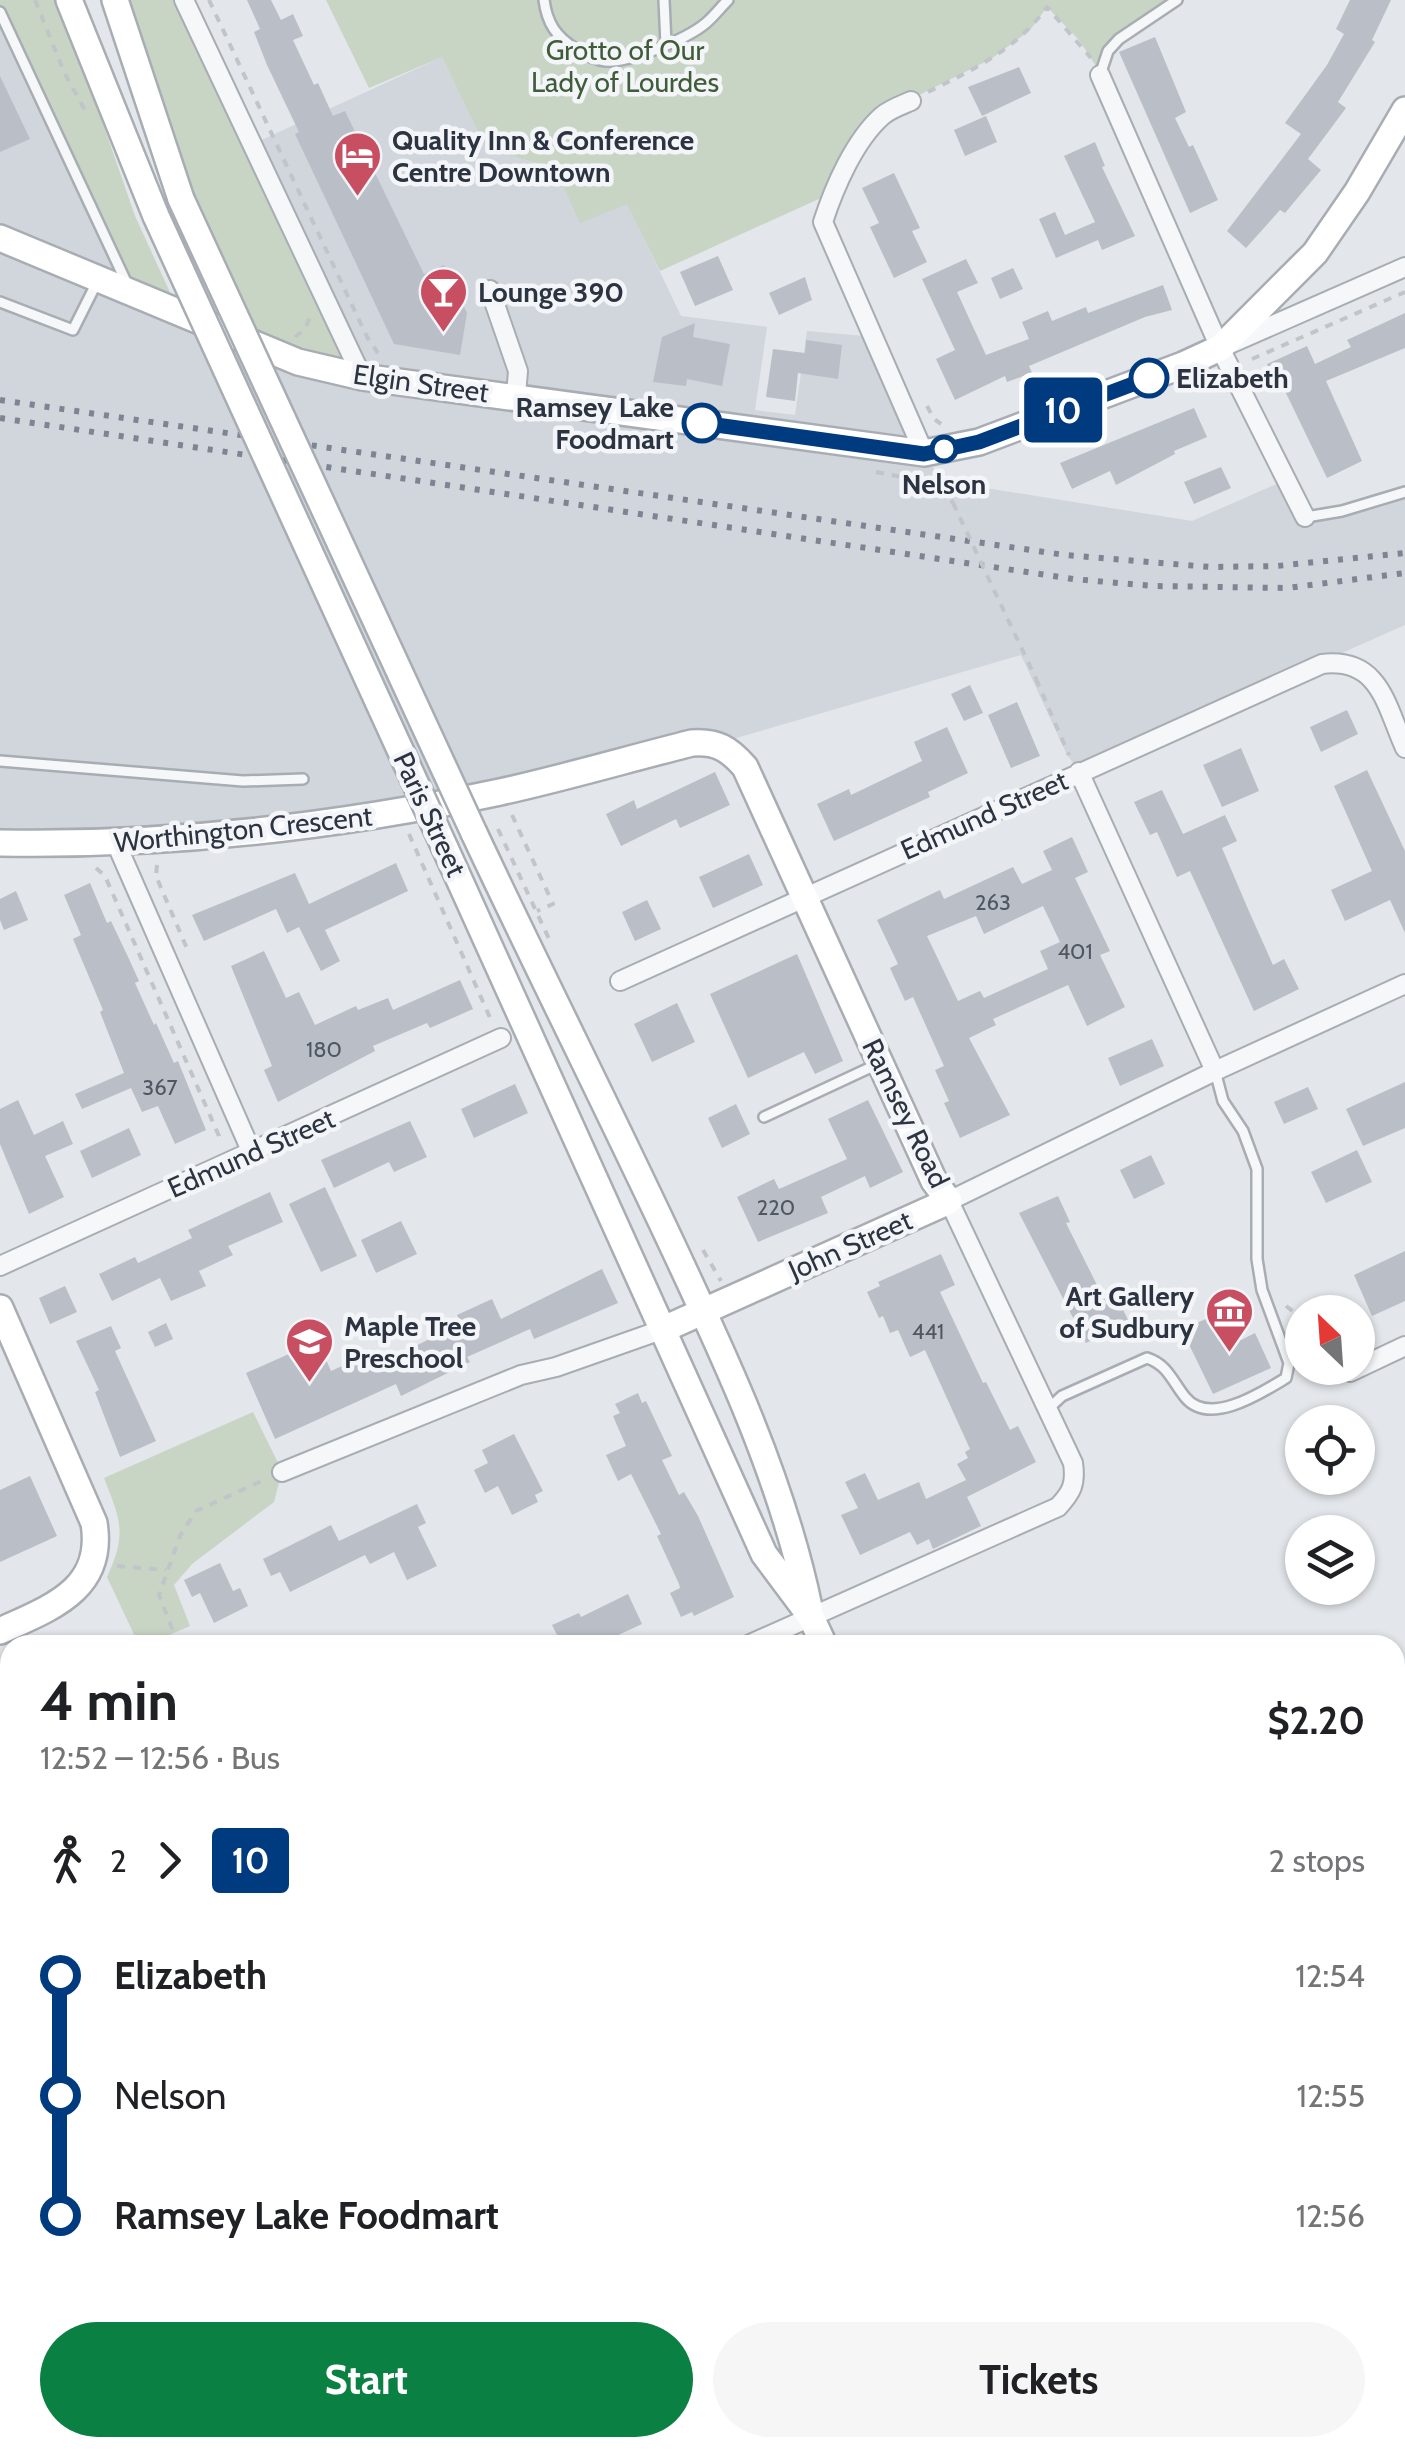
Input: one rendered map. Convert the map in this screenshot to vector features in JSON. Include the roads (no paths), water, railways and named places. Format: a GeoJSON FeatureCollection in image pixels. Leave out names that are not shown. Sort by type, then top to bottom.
{"type":"FeatureCollection","features":[{"type":"Feature","properties":{"kind":"main road","name":"Paris Street"},"geometry":{"type":"LineString","coordinates":[[68,0],[156,216],[764,1554],[811,1617],[819,1635]]}},
{"type":"Feature","properties":{"kind":"main road","name":"Paris Street"},"geometry":{"type":"LineString","coordinates":[[114,0],[181,199],[474,833],[703,1311],[768,1466],[797,1552],[811,1617]]}},
{"type":"Feature","properties":{"kind":"main road"},"geometry":{"type":"LineString","coordinates":[[924,454],[979,442],[1220,348],[1315,253],[1357,192],[1405,110]]}},
{"type":"Feature","properties":{"kind":"main road","name":"Elgin Street"},"geometry":{"type":"LineString","coordinates":[[0,238],[298,362],[362,377],[516,395],[924,454]]}},
{"type":"Feature","properties":{"kind":"main road","name":"Worthington Crescent"},"geometry":{"type":"LineString","coordinates":[[0,843],[116,844],[300,827],[500,792],[692,743],[718,744]]}},
{"type":"Feature","properties":{"kind":"main road","name":"Ramsey Road"},"geometry":{"type":"LineString","coordinates":[[718,744],[745,767],[934,1182],[950,1201]]}},
{"type":"Feature","properties":{"kind":"main road","name":"John Street"},"geometry":{"type":"LineString","coordinates":[[664,1329],[950,1201]]}},
{"type":"Feature","properties":{"kind":"main road"},"geometry":{"type":"LineString","coordinates":[[0,1308],[94,1523],[98,1544],[90,1567],[72,1592],[55,1605],[0,1630]]}},
{"type":"Feature","properties":{"kind":"street"},"geometry":{"type":"LineString","coordinates":[[184,0],[362,377]]}},
{"type":"Feature","properties":{"kind":"street"},"geometry":{"type":"LineString","coordinates":[[1100,76],[1220,348],[1305,517]]}},
{"type":"Feature","properties":{"kind":"street"},"geometry":{"type":"LineString","coordinates":[[911,100],[884,114],[864,139],[822,222],[924,454]]}},
{"type":"Feature","properties":{"kind":"street"},"geometry":{"type":"LineString","coordinates":[[1220,348],[1405,266]]}},
{"type":"Feature","properties":{"kind":"street"},"geometry":{"type":"LineString","coordinates":[[490,290],[518,372],[516,395]]}},
{"type":"Feature","properties":{"kind":"street","name":"Edmund Street"},"geometry":{"type":"LineString","coordinates":[[620,982],[1075,766],[1322,664],[1351,664],[1366,670],[1405,748]]}},
{"type":"Feature","properties":{"kind":"street"},"geometry":{"type":"LineString","coordinates":[[1075,766],[1215,1071]]}},
{"type":"Feature","properties":{"kind":"street"},"geometry":{"type":"LineString","coordinates":[[116,844],[252,1152]]}},
{"type":"Feature","properties":{"kind":"street","name":"John Street"},"geometry":{"type":"LineString","coordinates":[[950,1201],[1215,1071],[1405,984]]}},
{"type":"Feature","properties":{"kind":"street","name":"Edmund Street"},"geometry":{"type":"LineString","coordinates":[[0,1266],[501,1038]]}},
{"type":"Feature","properties":{"kind":"street","name":"Ramsey Road"},"geometry":{"type":"LineString","coordinates":[[811,1617],[1058,1507],[1072,1492],[1076,1479],[1073,1464],[950,1201]]}},
{"type":"Feature","properties":{"kind":"street","name":"John Street"},"geometry":{"type":"LineString","coordinates":[[274,1476],[522,1375],[664,1329]]}},
{"type":"Feature","properties":{"kind":"street"},"geometry":{"type":"LineString","coordinates":[[1375,1360],[1405,1346]]}},
{"type":"Feature","properties":{"kind":"street"},"geometry":{"type":"LineString","coordinates":[[770,1635],[811,1617]]}},
{"type":"Feature","properties":{"kind":"lane"},"geometry":{"type":"LineString","coordinates":[[544,0],[546,20],[562,40],[606,62],[666,44],[704,24],[728,0]]}},
{"type":"Feature","properties":{"kind":"lane"},"geometry":{"type":"LineString","coordinates":[[664,0],[666,44]]}},
{"type":"Feature","properties":{"kind":"lane"},"geometry":{"type":"LineString","coordinates":[[1100,76],[1108,51],[1119,39],[1177,0]]}},
{"type":"Feature","properties":{"kind":"lane"},"geometry":{"type":"LineString","coordinates":[[0,12],[131,294]]}},
{"type":"Feature","properties":{"kind":"lane"},"geometry":{"type":"LineString","coordinates":[[0,302],[73,330],[98,280]]}},
{"type":"Feature","properties":{"kind":"lane"},"geometry":{"type":"LineString","coordinates":[[1305,517],[1342,512],[1405,492]]}},
{"type":"Feature","properties":{"kind":"lane"},"geometry":{"type":"LineString","coordinates":[[0,760],[243,782],[304,779]]}},
{"type":"Feature","properties":{"kind":"lane"},"geometry":{"type":"LineString","coordinates":[[764,1117],[880,1063]]}},
{"type":"Feature","properties":{"kind":"lane"},"geometry":{"type":"LineString","coordinates":[[1048,1409],[1062,1396],[1147,1358],[1161,1364],[1186,1400],[1199,1409],[1214,1410],[1236,1403],[1286,1378],[1289,1364],[1262,1290],[1257,1259],[1256,1169],[1243,1131],[1223,1101],[1215,1071]]}},
{"type":"Feature","properties":{"kind":"railway"},"geometry":{"type":"LineString","coordinates":[[0,400],[1065,555],[1210,567],[1277,566],[1405,553]]}},
{"type":"Feature","properties":{"kind":"railway"},"geometry":{"type":"LineString","coordinates":[[0,418],[1073,579],[1153,586],[1287,588],[1405,573]]}},
{"type":"Feature","properties":{"kind":"place","name":"Quality Inn & Conference Centre Downtown"},"geometry":{"type":"Point","coordinates":[357,198]}},
{"type":"Feature","properties":{"kind":"place","name":"Lounge 390"},"geometry":{"type":"Point","coordinates":[443,334]}},
{"type":"Feature","properties":{"kind":"place","name":"Elizabeth"},"geometry":{"type":"Point","coordinates":[1149,378]}},
{"type":"Feature","properties":{"kind":"place","name":"Ramsey Lake Foodmart"},"geometry":{"type":"Point","coordinates":[702,423]}},
{"type":"Feature","properties":{"kind":"place","name":"Nelson"},"geometry":{"type":"Point","coordinates":[944,449]}},
{"type":"Feature","properties":{"kind":"place","name":"Art Gallery of Sudbury"},"geometry":{"type":"Point","coordinates":[1229,1354]}},
{"type":"Feature","properties":{"kind":"place","name":"Maple Tree Preschool"},"geometry":{"type":"Point","coordinates":[309,1384]}},
{"type":"Feature","properties":{"kind":"park label","name":"Grotto of Our Lady of Lourdes"},"geometry":{"type":"Point","coordinates":[625,66]}}]}
